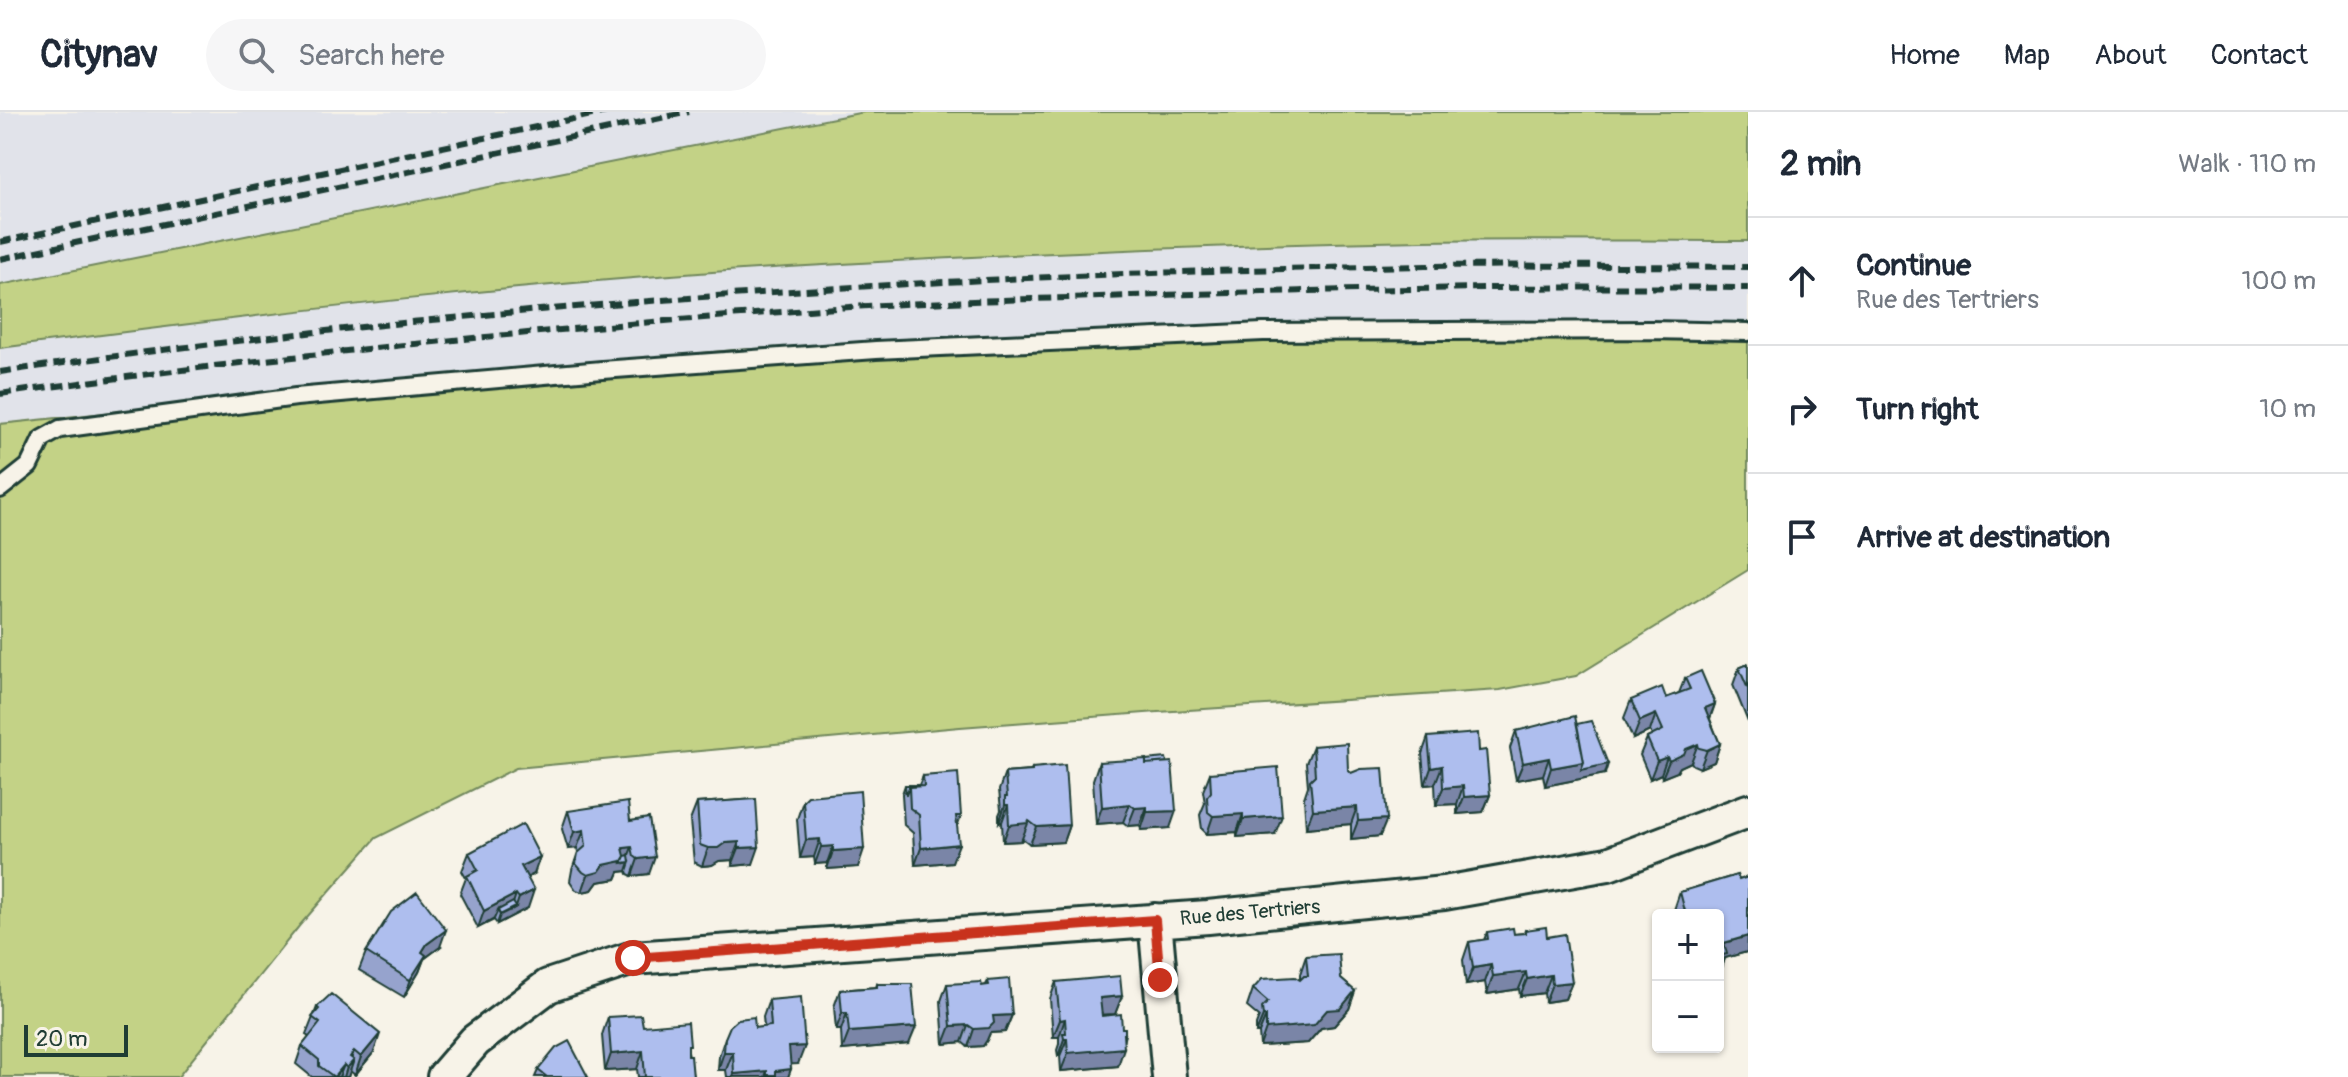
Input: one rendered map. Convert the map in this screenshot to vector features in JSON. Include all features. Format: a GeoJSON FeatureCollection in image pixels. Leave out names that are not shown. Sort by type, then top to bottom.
{"type":"FeatureCollection","features":[{"type":"Feature","properties":{"kind":"street","name":"Rue des Tertriers"},"geometry":{"type":"LineString","coordinates":[[444,1077],[475,1041],[548,986],[633,958],[1155,920],[1444,893],[1608,864],[1748,811]]}},
{"type":"Feature","properties":{"kind":"street"},"geometry":{"type":"LineString","coordinates":[[1155,920],[1169,1077]]}},
{"type":"Feature","properties":{"kind":"lane"},"geometry":{"type":"LineString","coordinates":[[0,489],[29,466],[42,439],[60,429],[327,394],[876,350],[1263,332],[1748,332]]}},
{"type":"Feature","properties":{"kind":"shaded area"},"geometry":{"type":"Polygon","coordinates":[[[0,112],[864,112],[0,285],[0,112]]]}},
{"type":"Feature","properties":{"kind":"shaded area"},"geometry":{"type":"Polygon","coordinates":[[[1424,241],[1748,241],[1748,322],[1393,325],[1057,333],[734,350],[0,424],[0,348],[325,307],[573,283],[821,265],[1424,241]]]}},
{"type":"Feature","properties":{"kind":"green space"},"geometry":{"type":"Polygon","coordinates":[[[864,112],[1748,112],[1748,241],[1504,240],[1198,247],[721,271],[411,299],[0,348],[0,285],[864,112]]]}},
{"type":"Feature","properties":{"kind":"green space"},"geometry":{"type":"Polygon","coordinates":[[[1748,322],[1748,570],[1576,676],[1500,690],[960,727],[516,768],[376,838],[300,925],[178,1077],[0,1077],[0,424],[734,350],[1057,333],[1393,325],[1748,322]]]}},
{"type":"Feature","properties":{"kind":"building"},"geometry":{"type":"Polygon","coordinates":[[[1748,664],[1748,689],[1739,668],[1748,664]]]}},
{"type":"Feature","properties":{"kind":"building"},"geometry":{"type":"Polygon","coordinates":[[[1701,671],[1715,704],[1705,708],[1720,744],[1707,750],[1699,748],[1698,744],[1669,761],[1667,757],[1657,761],[1647,738],[1663,730],[1656,714],[1640,721],[1631,700],[1662,687],[1666,698],[1690,689],[1685,678],[1701,671]]]}},
{"type":"Feature","properties":{"kind":"building"},"geometry":{"type":"Polygon","coordinates":[[[1575,716],[1584,762],[1551,768],[1549,758],[1523,763],[1516,731],[1575,716]]]}},
{"type":"Feature","properties":{"kind":"building"},"geometry":{"type":"Polygon","coordinates":[[[1591,721],[1608,764],[1581,770],[1584,762],[1577,724],[1591,721]]]}},
{"type":"Feature","properties":{"kind":"building"},"geometry":{"type":"Polygon","coordinates":[[[1478,733],[1479,751],[1486,750],[1490,795],[1464,797],[1463,786],[1443,788],[1442,766],[1431,768],[1428,737],[1478,733]]]}},
{"type":"Feature","properties":{"kind":"building"},"geometry":{"type":"Polygon","coordinates":[[[1347,743],[1348,770],[1351,773],[1361,769],[1383,768],[1387,819],[1358,821],[1357,807],[1313,810],[1310,780],[1315,775],[1313,746],[1347,743]]]}},
{"type":"Feature","properties":{"kind":"building"},"geometry":{"type":"Polygon","coordinates":[[[1166,758],[1167,762],[1146,764],[1146,760],[1166,758]]]}},
{"type":"Feature","properties":{"kind":"building"},"geometry":{"type":"Polygon","coordinates":[[[1146,759],[1146,764],[1172,762],[1176,811],[1147,812],[1147,807],[1135,808],[1130,804],[1102,807],[1099,762],[1146,759]]]}},
{"type":"Feature","properties":{"kind":"building"},"geometry":{"type":"Polygon","coordinates":[[[1065,765],[1069,825],[1037,827],[1029,821],[1009,825],[1008,805],[1005,805],[1005,773],[1065,765]]]}},
{"type":"Feature","properties":{"kind":"building"},"geometry":{"type":"Polygon","coordinates":[[[1278,767],[1282,816],[1243,819],[1243,814],[1213,816],[1208,812],[1210,773],[1278,767]]]}},
{"type":"Feature","properties":{"kind":"building"},"geometry":{"type":"Polygon","coordinates":[[[958,773],[961,816],[956,816],[959,844],[921,848],[919,815],[910,808],[909,787],[924,786],[923,776],[958,773]]]}},
{"type":"Feature","properties":{"kind":"building"},"geometry":{"type":"Polygon","coordinates":[[[860,791],[864,849],[833,851],[833,846],[821,847],[820,839],[806,840],[803,801],[808,796],[860,791]]]}},
{"type":"Feature","properties":{"kind":"building"},"geometry":{"type":"Polygon","coordinates":[[[756,799],[759,847],[739,848],[739,842],[725,843],[718,848],[700,845],[697,803],[756,799]]]}},
{"type":"Feature","properties":{"kind":"building"},"geometry":{"type":"Polygon","coordinates":[[[628,802],[630,821],[649,818],[655,857],[638,859],[632,847],[623,848],[625,856],[622,861],[604,865],[599,872],[588,875],[576,864],[578,853],[586,846],[584,830],[574,832],[568,811],[628,802]]]}},
{"type":"Feature","properties":{"kind":"building"},"geometry":{"type":"Polygon","coordinates":[[[523,824],[540,857],[521,866],[534,890],[519,898],[516,894],[484,911],[467,876],[478,870],[469,853],[523,824]]]}},
{"type":"Feature","properties":{"kind":"building"},"geometry":{"type":"Polygon","coordinates":[[[629,855],[630,862],[622,863],[625,856],[629,855]]]}},
{"type":"Feature","properties":{"kind":"building"},"geometry":{"type":"Polygon","coordinates":[[[1737,875],[1739,880],[1748,877],[1748,936],[1724,943],[1724,909],[1684,909],[1680,892],[1737,875]]]}},
{"type":"Feature","properties":{"kind":"building"},"geometry":{"type":"Polygon","coordinates":[[[417,892],[446,930],[427,944],[422,952],[426,955],[410,980],[366,952],[391,912],[417,892]]]}},
{"type":"Feature","properties":{"kind":"building"},"geometry":{"type":"Polygon","coordinates":[[[513,902],[516,907],[500,915],[498,910],[513,902]]]}},
{"type":"Feature","properties":{"kind":"building"},"geometry":{"type":"Polygon","coordinates":[[[1546,927],[1547,937],[1565,934],[1572,982],[1552,984],[1551,975],[1527,979],[1526,972],[1493,976],[1491,965],[1473,968],[1469,942],[1488,939],[1487,932],[1513,928],[1514,934],[1546,927]]]}},
{"type":"Feature","properties":{"kind":"building"},"geometry":{"type":"Polygon","coordinates":[[[1339,954],[1341,979],[1355,991],[1340,1009],[1327,1010],[1314,1025],[1266,1029],[1266,1016],[1263,1016],[1262,1008],[1268,1002],[1253,989],[1262,979],[1295,977],[1300,980],[1308,976],[1306,956],[1339,954]]]}},
{"type":"Feature","properties":{"kind":"building"},"geometry":{"type":"Polygon","coordinates":[[[1120,976],[1122,996],[1100,998],[1102,1016],[1121,1014],[1122,1028],[1125,1028],[1124,1048],[1068,1053],[1067,1039],[1064,1039],[1063,1033],[1066,1033],[1065,1019],[1060,1020],[1056,982],[1120,976]]]}},
{"type":"Feature","properties":{"kind":"building"},"geometry":{"type":"Polygon","coordinates":[[[1009,979],[1012,1015],[993,1016],[994,1023],[989,1028],[951,1026],[947,984],[981,982],[982,986],[989,985],[988,981],[1009,979]]]}},
{"type":"Feature","properties":{"kind":"building"},"geometry":{"type":"Polygon","coordinates":[[[877,984],[912,984],[916,1027],[849,1032],[847,1013],[842,1013],[840,990],[877,987],[877,984]]]}},
{"type":"Feature","properties":{"kind":"building"},"geometry":{"type":"Polygon","coordinates":[[[331,994],[380,1034],[361,1057],[354,1051],[350,1057],[354,1060],[347,1068],[344,1065],[334,1077],[319,1066],[319,1060],[302,1046],[320,1023],[312,1017],[319,1009],[317,1007],[331,994]]]}},
{"type":"Feature","properties":{"kind":"building"},"geometry":{"type":"Polygon","coordinates":[[[801,997],[805,1046],[789,1047],[791,1069],[776,1071],[776,1075],[767,1075],[767,1071],[734,1074],[733,1052],[724,1052],[730,1026],[738,1019],[754,1017],[755,1028],[771,1026],[769,1000],[801,997]]]}},
{"type":"Feature","properties":{"kind":"building"},"geometry":{"type":"Polygon","coordinates":[[[641,1015],[643,1026],[688,1022],[688,1055],[691,1055],[693,1077],[645,1077],[643,1051],[611,1054],[608,1017],[641,1015]]]}},
{"type":"Feature","properties":{"kind":"building"},"geometry":{"type":"Polygon","coordinates":[[[569,1041],[588,1077],[547,1077],[538,1070],[556,1048],[569,1041]]]}},
{"type":"Feature","properties":{"kind":"railway"},"geometry":{"type":"LineString","coordinates":[[0,242],[606,112]]}},
{"type":"Feature","properties":{"kind":"railway"},"geometry":{"type":"LineString","coordinates":[[0,259],[689,112]]}},
{"type":"Feature","properties":{"kind":"railway"},"geometry":{"type":"LineString","coordinates":[[0,372],[164,350],[495,314],[827,289],[1325,268],[1748,267]]}},
{"type":"Feature","properties":{"kind":"railway"},"geometry":{"type":"LineString","coordinates":[[0,394],[212,366],[424,343],[850,307],[1363,290],[1748,288]]}},
{"type":"Feature","properties":{"kind":"route"},"geometry":{"type":"LineString","coordinates":[[633,958],[1155,920],[1160,980]]}}]}
